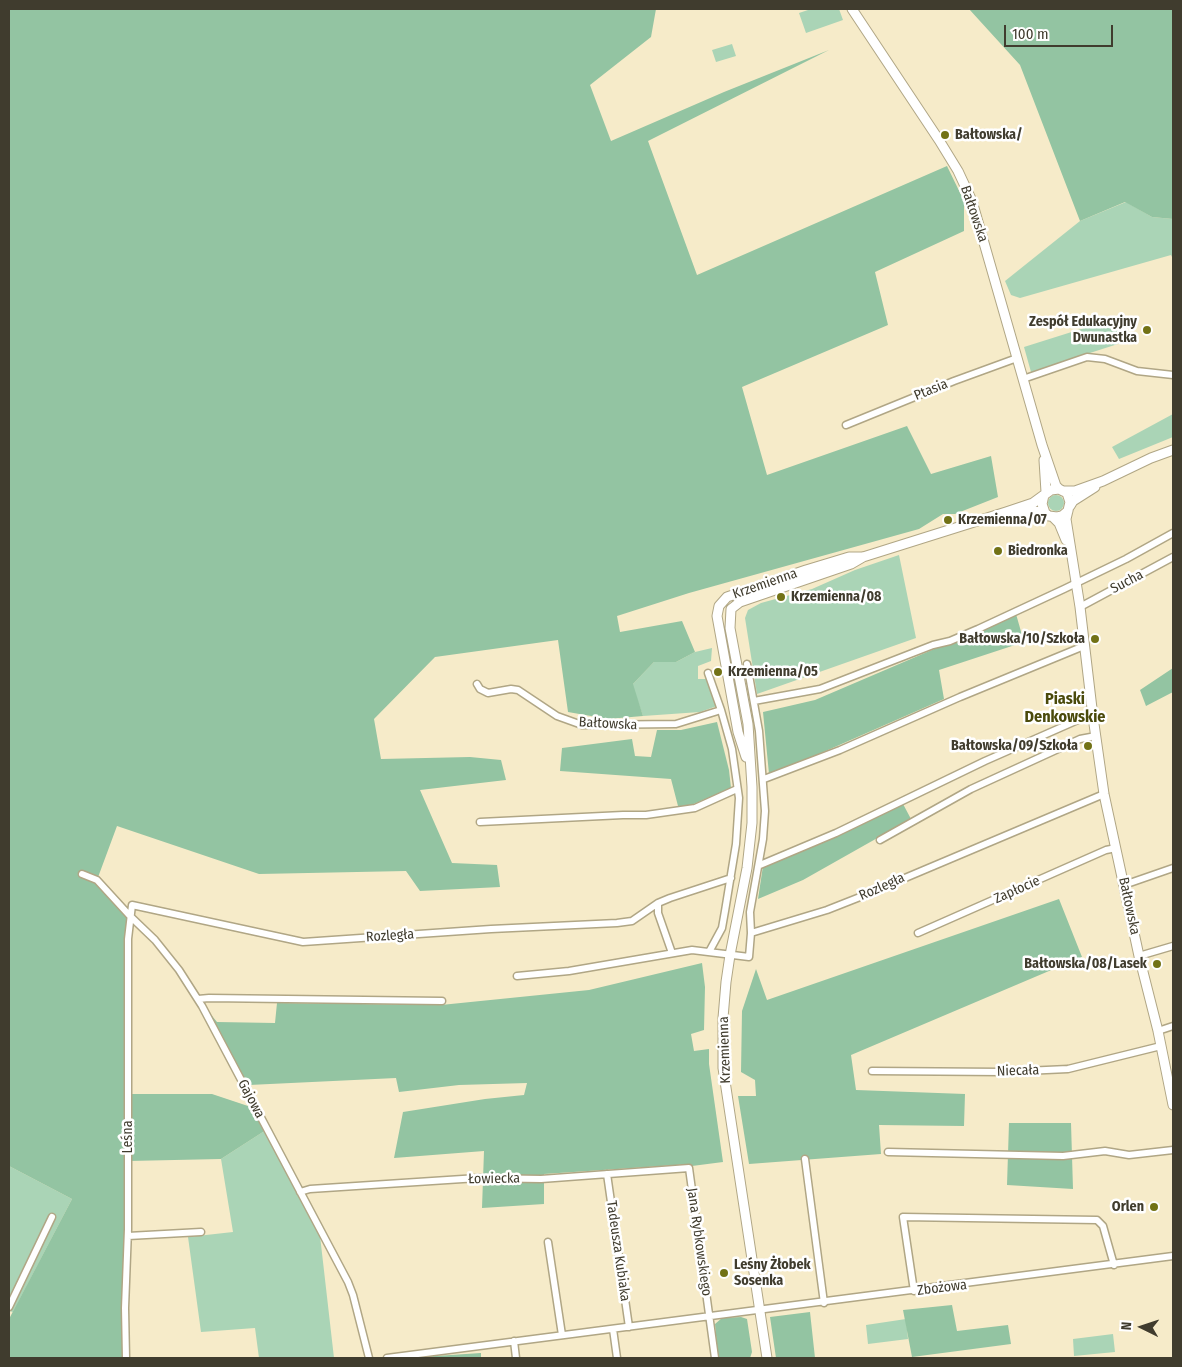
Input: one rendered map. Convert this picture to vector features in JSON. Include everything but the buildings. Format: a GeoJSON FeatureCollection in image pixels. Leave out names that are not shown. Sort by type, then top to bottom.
{"type":"FeatureCollection","features":[{"type":"Feature","properties":{"kind":"main road","name":"Bałtowska"},"geometry":{"type":"LineString","coordinates":[[852,9],[939,140],[958,171],[972,201],[1042,445],[1056,486],[1061,490]]}},
{"type":"Feature","properties":{"kind":"main road","name":"Bałtowska"},"geometry":{"type":"LineString","coordinates":[[1042,445],[1045,494]]}},
{"type":"Feature","properties":{"kind":"main road"},"geometry":{"type":"LineString","coordinates":[[1103,481],[1073,501],[1062,516],[1049,515],[1042,504],[1045,494],[1055,488],[1075,490],[1103,481],[1151,458],[1173,450]]}},
{"type":"Feature","properties":{"kind":"main road"},"geometry":{"type":"LineString","coordinates":[[1061,490],[1069,497],[1069,508]]}},
{"type":"Feature","properties":{"kind":"main road","name":"Krzemienna"},"geometry":{"type":"LineString","coordinates":[[767,1358],[723,1068],[723,1018],[730,955],[747,868],[752,823],[752,787],[750,771],[738,732],[718,616],[719,606],[728,598],[806,570],[848,558],[863,557],[1006,512],[1033,503],[1045,494]]}},
{"type":"Feature","properties":{"kind":"main road","name":"Bałtowska"},"geometry":{"type":"LineString","coordinates":[[1069,508],[1066,519],[1080,606],[1104,794],[1173,1105]]}},
{"type":"Feature","properties":{"kind":"main road","name":"Krzemienna"},"geometry":{"type":"LineString","coordinates":[[1006,512],[1034,511],[1049,515]]}},
{"type":"Feature","properties":{"kind":"main road","name":"Bałtowska"},"geometry":{"type":"LineString","coordinates":[[1049,515],[1059,524],[1072,554]]}},
{"type":"Feature","properties":{"kind":"street"},"geometry":{"type":"LineString","coordinates":[[1023,379],[1087,357],[1105,359],[1137,371],[1173,375]]}},
{"type":"Feature","properties":{"kind":"street","name":"Ptasia"},"geometry":{"type":"LineString","coordinates":[[846,425],[954,381],[1017,358]]}},
{"type":"Feature","properties":{"kind":"street"},"geometry":{"type":"LineString","coordinates":[[754,701],[820,689],[925,648],[950,641],[1126,559],[1173,533]]}},
{"type":"Feature","properties":{"kind":"street","name":"Sucha"},"geometry":{"type":"LineString","coordinates":[[1080,606],[1173,557]]}},
{"type":"Feature","properties":{"kind":"street"},"geometry":{"type":"LineString","coordinates":[[764,779],[840,750],[960,696],[1084,646]]}},
{"type":"Feature","properties":{"kind":"street"},"geometry":{"type":"LineString","coordinates":[[517,976],[569,971],[692,950],[749,956],[750,912],[760,865],[764,820],[764,779],[759,731],[747,664]]}},
{"type":"Feature","properties":{"kind":"street"},"geometry":{"type":"LineString","coordinates":[[708,672],[722,710],[732,749],[739,798],[731,878],[722,928],[709,952]]}},
{"type":"Feature","properties":{"kind":"street","name":"Bałtowska"},"geometry":{"type":"LineString","coordinates":[[477,684],[480,690],[485,692],[518,690],[557,716],[569,722],[582,725],[676,724],[722,710]]}},
{"type":"Feature","properties":{"kind":"street"},"geometry":{"type":"LineString","coordinates":[[760,865],[836,833],[985,761],[1078,720],[1093,717]]}},
{"type":"Feature","properties":{"kind":"street"},"geometry":{"type":"LineString","coordinates":[[880,840],[971,789],[1080,739],[1096,736]]}},
{"type":"Feature","properties":{"kind":"street"},"geometry":{"type":"LineString","coordinates":[[480,822],[646,815],[694,808],[737,789]]}},
{"type":"Feature","properties":{"kind":"street","name":"Rozległa"},"geometry":{"type":"LineString","coordinates":[[751,933],[827,910],[1104,794]]}},
{"type":"Feature","properties":{"kind":"street","name":"Zapłocie"},"geometry":{"type":"LineString","coordinates":[[918,933],[1106,850],[1116,848]]}},
{"type":"Feature","properties":{"kind":"street"},"geometry":{"type":"LineString","coordinates":[[1124,885],[1173,868]]}},
{"type":"Feature","properties":{"kind":"street","name":"Gajowa"},"geometry":{"type":"LineString","coordinates":[[82,874],[97,880],[130,916],[156,940],[198,999],[319,1226],[353,1295],[369,1358]]}},
{"type":"Feature","properties":{"kind":"street","name":"Rozległa"},"geometry":{"type":"LineString","coordinates":[[130,916],[132,905],[303,942],[617,923],[632,921],[658,903],[731,878]]}},
{"type":"Feature","properties":{"kind":"street"},"geometry":{"type":"LineString","coordinates":[[658,903],[658,913],[672,953]]}},
{"type":"Feature","properties":{"kind":"street","name":"Leśna"},"geometry":{"type":"LineString","coordinates":[[126,1358],[128,940],[130,916]]}},
{"type":"Feature","properties":{"kind":"street"},"geometry":{"type":"LineString","coordinates":[[1139,956],[1173,946]]}},
{"type":"Feature","properties":{"kind":"street"},"geometry":{"type":"LineString","coordinates":[[198,999],[442,1001]]}},
{"type":"Feature","properties":{"kind":"street"},"geometry":{"type":"LineString","coordinates":[[1158,1031],[1173,1026]]}},
{"type":"Feature","properties":{"kind":"street","name":"Niecała"},"geometry":{"type":"LineString","coordinates":[[872,1071],[1003,1072],[1068,1069],[1161,1046]]}},
{"type":"Feature","properties":{"kind":"street"},"geometry":{"type":"LineString","coordinates":[[888,1152],[1063,1156],[1104,1151],[1129,1155],[1173,1150]]}},
{"type":"Feature","properties":{"kind":"street"},"geometry":{"type":"LineString","coordinates":[[806,1159],[824,1303]]}},
{"type":"Feature","properties":{"kind":"street","name":"Łowiecka"},"geometry":{"type":"LineString","coordinates":[[300,1192],[310,1189],[478,1178],[542,1179],[689,1168]]}},
{"type":"Feature","properties":{"kind":"street","name":"Jana Rybkowskiego"},"geometry":{"type":"LineString","coordinates":[[689,1168],[710,1317]]}},
{"type":"Feature","properties":{"kind":"street","name":"Tadeusza Kubiaka"},"geometry":{"type":"LineString","coordinates":[[607,1174],[629,1327]]}},
{"type":"Feature","properties":{"kind":"street"},"geometry":{"type":"LineString","coordinates":[[9,1307],[52,1217]]}},
{"type":"Feature","properties":{"kind":"street"},"geometry":{"type":"LineString","coordinates":[[914,1291],[903,1217],[1096,1220],[1103,1226],[1114,1265]]}},
{"type":"Feature","properties":{"kind":"street"},"geometry":{"type":"LineString","coordinates":[[128,1236],[201,1232]]}},
{"type":"Feature","properties":{"kind":"street"},"geometry":{"type":"LineString","coordinates":[[548,1242],[562,1335]]}},
{"type":"Feature","properties":{"kind":"street","name":"Zbożowa"},"geometry":{"type":"LineString","coordinates":[[387,1358],[824,1303],[1173,1256]]}},
{"type":"Feature","properties":{"kind":"street"},"geometry":{"type":"LineString","coordinates":[[710,1317],[715,1358]]}},
{"type":"Feature","properties":{"kind":"street"},"geometry":{"type":"LineString","coordinates":[[613,1329],[617,1358]]}},
{"type":"Feature","properties":{"kind":"street"},"geometry":{"type":"LineString","coordinates":[[514,1341],[516,1358]]}},
{"type":"Feature","properties":{"kind":"green space"},"geometry":{"type":"Polygon","coordinates":[[[9,9],[656,9],[651,37],[590,85],[611,141],[724,92],[829,50],[648,141],[697,275],[947,166],[964,201],[964,231],[875,272],[888,325],[742,387],[767,475],[907,426],[931,474],[991,456],[998,497],[955,514],[943,514],[919,529],[689,593],[617,616],[620,632],[682,621],[695,652],[676,662],[654,662],[633,684],[643,716],[608,719],[568,712],[558,640],[435,657],[374,719],[381,759],[470,757],[501,760],[506,780],[420,790],[452,863],[497,865],[500,887],[420,891],[406,871],[259,874],[117,826],[97,880],[130,916],[129,1094],[212,1094],[254,1108],[198,999],[217,1022],[275,1023],[277,1003],[441,1005],[589,990],[702,963],[705,987],[704,1030],[691,1034],[694,1051],[709,1049],[709,1064],[723,1162],[692,1166],[691,1164],[544,1174],[544,1204],[482,1208],[484,1151],[394,1158],[403,1112],[524,1095],[527,1083],[459,1085],[399,1092],[396,1078],[249,1085],[255,1108],[266,1130],[221,1159],[128,1161],[126,1358],[9,1358],[9,1319],[72,1199],[9,1166],[9,9]]]}},
{"type":"Feature","properties":{"kind":"green space"},"geometry":{"type":"Polygon","coordinates":[[[811,9],[839,9],[843,20],[806,33],[799,13],[811,9]]]}},
{"type":"Feature","properties":{"kind":"green space"},"geometry":{"type":"Polygon","coordinates":[[[969,9],[1173,9],[1173,219],[1152,217],[1125,202],[1080,221],[1020,65],[969,9]]]}},
{"type":"Feature","properties":{"kind":"green space"},"geometry":{"type":"Polygon","coordinates":[[[732,44],[736,56],[716,62],[712,50],[732,44]]]}},
{"type":"Feature","properties":{"kind":"green space"},"geometry":{"type":"Polygon","coordinates":[[[1126,202],[1152,217],[1173,219],[1173,259],[1171,255],[1020,298],[1011,295],[1005,281],[1080,221],[1126,202]]]}},
{"type":"Feature","properties":{"kind":"green space"},"geometry":{"type":"Polygon","coordinates":[[[1116,318],[1124,342],[1031,372],[1024,347],[1116,318]]]}},
{"type":"Feature","properties":{"kind":"green space"},"geometry":{"type":"Polygon","coordinates":[[[1173,414],[1173,437],[1119,459],[1112,447],[1173,414]]]}},
{"type":"Feature","properties":{"kind":"green space"},"geometry":{"type":"Polygon","coordinates":[[[1056,495],[1062,497],[1064,503],[1062,509],[1056,511],[1050,509],[1048,503],[1050,497],[1056,495]]]}},
{"type":"Feature","properties":{"kind":"green space"},"geometry":{"type":"Polygon","coordinates":[[[899,555],[916,638],[757,694],[745,618],[748,610],[761,603],[812,589],[855,570],[899,555]]]}},
{"type":"Feature","properties":{"kind":"green space"},"geometry":{"type":"Polygon","coordinates":[[[1016,614],[1022,635],[1015,640],[1015,645],[939,670],[944,699],[771,775],[769,774],[763,712],[815,700],[1016,614]]]}},
{"type":"Feature","properties":{"kind":"green space"},"geometry":{"type":"Polygon","coordinates":[[[712,648],[711,661],[698,666],[698,679],[707,679],[717,706],[700,712],[643,716],[632,685],[654,662],[676,662],[695,652],[712,648]]]}},
{"type":"Feature","properties":{"kind":"green space"},"geometry":{"type":"Polygon","coordinates":[[[1173,668],[1173,692],[1146,706],[1140,690],[1173,668]]]}},
{"type":"Feature","properties":{"kind":"green space"},"geometry":{"type":"Polygon","coordinates":[[[717,722],[729,770],[731,788],[689,806],[678,806],[671,779],[560,771],[562,748],[632,739],[635,756],[651,757],[657,730],[681,730],[717,722]]]}},
{"type":"Feature","properties":{"kind":"green space"},"geometry":{"type":"Polygon","coordinates":[[[903,804],[911,819],[803,880],[758,899],[763,866],[903,804]]]}},
{"type":"Feature","properties":{"kind":"green space"},"geometry":{"type":"Polygon","coordinates":[[[1059,899],[1082,957],[851,1055],[856,1090],[965,1094],[964,1126],[879,1125],[881,1154],[749,1164],[738,1096],[756,1096],[755,1080],[741,1072],[742,1011],[756,969],[767,1000],[1059,899]]]}},
{"type":"Feature","properties":{"kind":"green space"},"geometry":{"type":"Polygon","coordinates":[[[1009,1123],[1071,1123],[1073,1189],[1007,1185],[1009,1123]]]}},
{"type":"Feature","properties":{"kind":"green space"},"geometry":{"type":"Polygon","coordinates":[[[266,1130],[319,1227],[334,1358],[259,1358],[255,1328],[201,1332],[188,1237],[233,1232],[221,1159],[266,1130]]]}},
{"type":"Feature","properties":{"kind":"green space"},"geometry":{"type":"Polygon","coordinates":[[[9,1166],[72,1199],[13,1312],[9,1311],[9,1166]]]}},
{"type":"Feature","properties":{"kind":"green space"},"geometry":{"type":"Polygon","coordinates":[[[952,1305],[957,1331],[1008,1325],[1011,1344],[912,1357],[903,1310],[952,1305]]]}},
{"type":"Feature","properties":{"kind":"green space"},"geometry":{"type":"Polygon","coordinates":[[[810,1312],[815,1358],[776,1358],[770,1317],[810,1312]]]}},
{"type":"Feature","properties":{"kind":"green space"},"geometry":{"type":"Polygon","coordinates":[[[741,1317],[747,1319],[752,1352],[750,1358],[718,1358],[715,1324],[722,1318],[741,1317]]]}},
{"type":"Feature","properties":{"kind":"green space"},"geometry":{"type":"Polygon","coordinates":[[[906,1319],[908,1339],[868,1344],[866,1325],[906,1319]]]}},
{"type":"Feature","properties":{"kind":"green space"},"geometry":{"type":"Polygon","coordinates":[[[1113,1334],[1115,1352],[1074,1356],[1073,1339],[1113,1334]]]}},
{"type":"Feature","properties":{"kind":"green space"},"geometry":{"type":"Polygon","coordinates":[[[481,1353],[481,1358],[405,1358],[481,1353]]]}},
{"type":"Feature","properties":{"kind":"place","name":"Bałtowska/"},"geometry":{"type":"Point","coordinates":[945,135]}},
{"type":"Feature","properties":{"kind":"place","name":"Zespół Edukacyjny Dwunastka"},"geometry":{"type":"Point","coordinates":[1147,330]}},
{"type":"Feature","properties":{"kind":"place","name":"Krzemienna/07"},"geometry":{"type":"Point","coordinates":[948,520]}},
{"type":"Feature","properties":{"kind":"place","name":"Biedronka"},"geometry":{"type":"Point","coordinates":[998,551]}},
{"type":"Feature","properties":{"kind":"place","name":"Krzemienna/08"},"geometry":{"type":"Point","coordinates":[781,597]}},
{"type":"Feature","properties":{"kind":"place","name":"Bałtowska/10/Szkoła"},"geometry":{"type":"Point","coordinates":[1095,639]}},
{"type":"Feature","properties":{"kind":"place","name":"Krzemienna/05"},"geometry":{"type":"Point","coordinates":[718,672]}},
{"type":"Feature","properties":{"kind":"place","name":"Bałtowska/09/Szkoła"},"geometry":{"type":"Point","coordinates":[1088,746]}},
{"type":"Feature","properties":{"kind":"place","name":"Bałtowska/08/Lasek"},"geometry":{"type":"Point","coordinates":[1157,964]}},
{"type":"Feature","properties":{"kind":"place","name":"Orlen"},"geometry":{"type":"Point","coordinates":[1154,1207]}},
{"type":"Feature","properties":{"kind":"place","name":"Leśny Żłobek Sosenka"},"geometry":{"type":"Point","coordinates":[724,1273]}},
{"type":"Feature","properties":{"kind":"district","name":"Piaski Denkowskie"},"geometry":{"type":"Point","coordinates":[1065,709]}}]}
